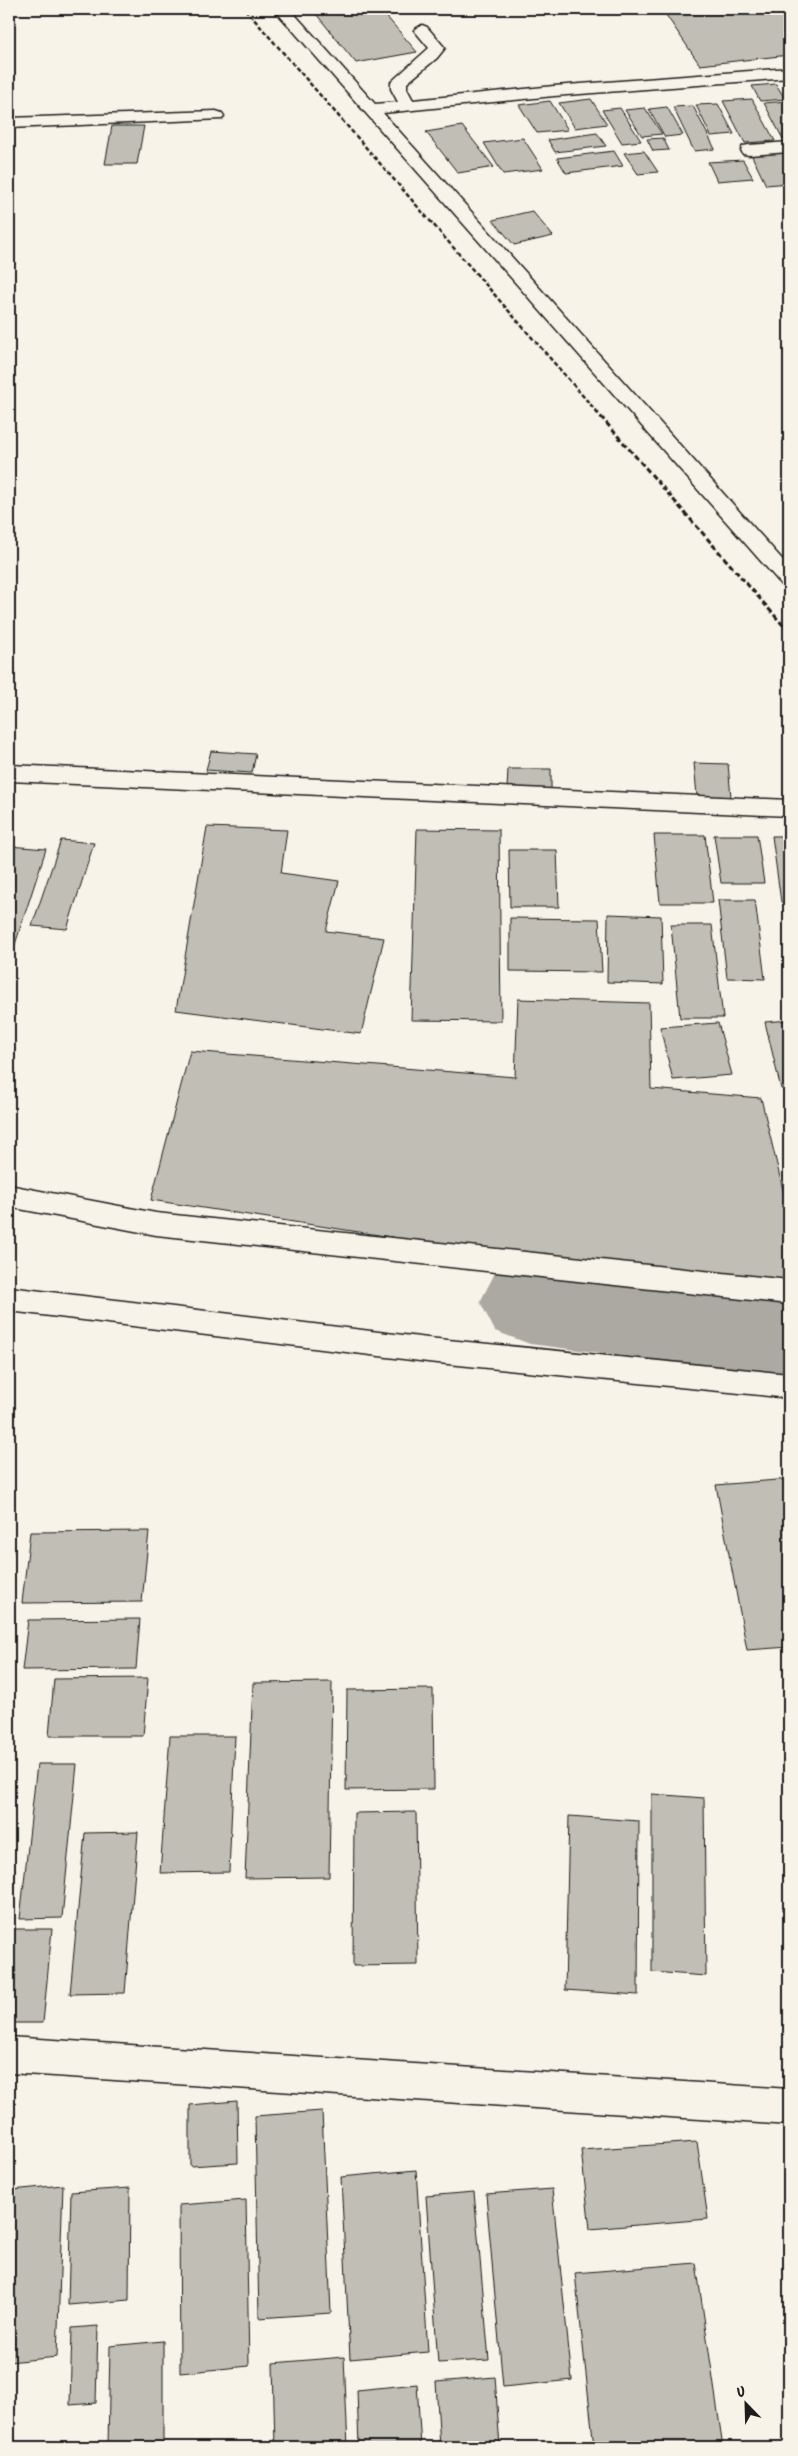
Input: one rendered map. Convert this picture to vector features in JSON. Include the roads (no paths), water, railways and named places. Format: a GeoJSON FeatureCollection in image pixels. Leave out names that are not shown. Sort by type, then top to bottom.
{"type":"FeatureCollection","features":[{"type":"Feature","properties":{"kind":"street"},"geometry":{"type":"LineString","coordinates":[[282,9],[789,580]]}},
{"type":"Feature","properties":{"kind":"street"},"geometry":{"type":"LineString","coordinates":[[408,106],[399,89],[399,82],[417,65],[435,54],[437,48],[422,30]]}},
{"type":"Feature","properties":{"kind":"street"},"geometry":{"type":"LineString","coordinates":[[372,109],[554,91],[789,73]]}},
{"type":"Feature","properties":{"kind":"street"},"geometry":{"type":"LineString","coordinates":[[9,123],[216,116]]}},
{"type":"Feature","properties":{"kind":"street"},"geometry":{"type":"LineString","coordinates":[[749,150],[789,147]]}},
{"type":"Feature","properties":{"kind":"street"},"geometry":{"type":"LineString","coordinates":[[9,773],[789,808]]}},
{"type":"Feature","properties":{"kind":"street"},"geometry":{"type":"LineString","coordinates":[[9,1196],[156,1224],[789,1292]]}},
{"type":"Feature","properties":{"kind":"street"},"geometry":{"type":"LineString","coordinates":[[9,1298],[428,1350],[789,1386]]}},
{"type":"Feature","properties":{"kind":"street"},"geometry":{"type":"LineString","coordinates":[[9,2055],[789,2108]]}},
{"type":"Feature","properties":{"kind":"waterway"},"geometry":{"type":"LineString","coordinates":[[530,1302],[789,1334]]}},
{"type":"Feature","properties":{"kind":"railway"},"geometry":{"type":"LineString","coordinates":[[245,9],[597,412]]}},
{"type":"Feature","properties":{"kind":"railway"},"geometry":{"type":"LineString","coordinates":[[595,410],[789,632]]}}]}
